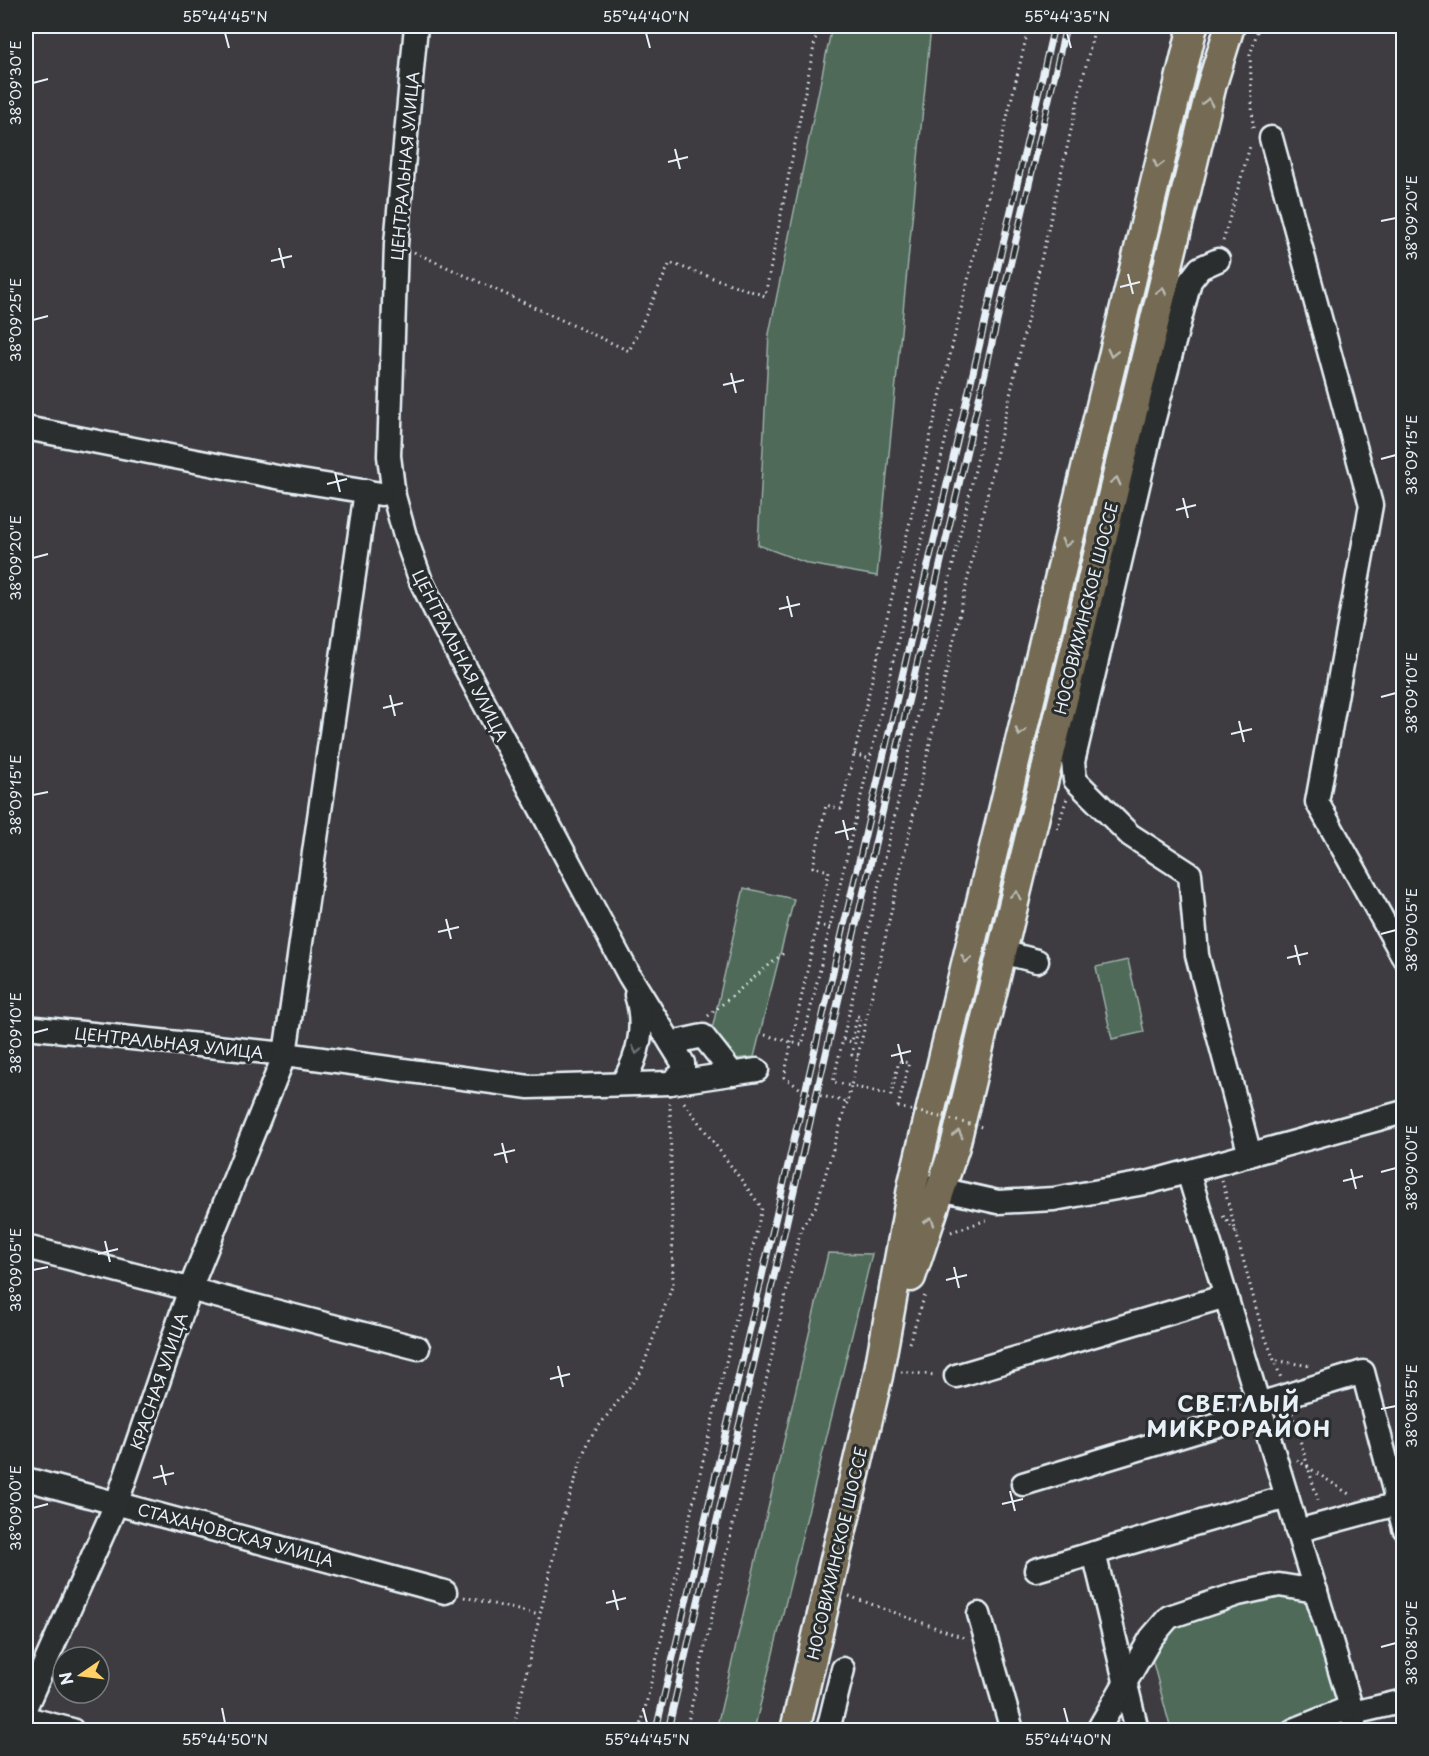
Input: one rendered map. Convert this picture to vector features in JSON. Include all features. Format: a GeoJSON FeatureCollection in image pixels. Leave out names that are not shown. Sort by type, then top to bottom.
{"type":"FeatureCollection","features":[{"type":"Feature","properties":{"kind":"main road","name":"НОСОВИХИНСКОЕ ШОССЕ"},"geometry":{"type":"LineString","coordinates":[[795,1731],[889,1374],[927,1186],[1193,26]]}},
{"type":"Feature","properties":{"kind":"main road","name":"НОСОВИХИНСКОЕ ШОССЕ"},"geometry":{"type":"LineString","coordinates":[[927,1186],[955,1146],[1212,84],[1230,26]]}},
{"type":"Feature","properties":{"kind":"street","name":"ЦЕНТРАЛЬНАЯ УЛИЦА"},"geometry":{"type":"LineString","coordinates":[[416,26],[396,244],[389,456],[394,496],[421,581],[629,975],[684,1063],[682,1073],[670,1083]]}},
{"type":"Feature","properties":{"kind":"street"},"geometry":{"type":"LineString","coordinates":[[1271,138],[1371,505],[1317,802],[1404,958]]}},
{"type":"Feature","properties":{"kind":"street"},"geometry":{"type":"LineString","coordinates":[[1218,260],[1200,268],[1190,281],[1073,762],[1075,780],[1130,835],[1190,874],[1197,955],[1250,1155]]}},
{"type":"Feature","properties":{"kind":"street"},"geometry":{"type":"LineString","coordinates":[[26,428],[282,478],[394,496]]}},
{"type":"Feature","properties":{"kind":"street","name":"КРАСНАЯ УЛИЦА"},"geometry":{"type":"LineString","coordinates":[[26,1706],[117,1502],[190,1289],[285,1054],[366,491]]}},
{"type":"Feature","properties":{"kind":"street"},"geometry":{"type":"LineString","coordinates":[[1002,952],[1037,961]]}},
{"type":"Feature","properties":{"kind":"street"},"geometry":{"type":"LineString","coordinates":[[623,1082],[633,1066],[640,1036],[638,1002],[629,975]]}},
{"type":"Feature","properties":{"kind":"street","name":"ЦЕНТРАЛЬНАЯ УЛИЦА"},"geometry":{"type":"LineString","coordinates":[[26,1027],[285,1054],[529,1087],[574,1087],[623,1082],[670,1083],[757,1070]]}},
{"type":"Feature","properties":{"kind":"street"},"geometry":{"type":"LineString","coordinates":[[671,1043],[703,1036],[733,1074]]}},
{"type":"Feature","properties":{"kind":"street"},"geometry":{"type":"LineString","coordinates":[[927,1186],[998,1202],[1019,1203],[1097,1191],[1188,1173],[1404,1112]]}},
{"type":"Feature","properties":{"kind":"street"},"geometry":{"type":"LineString","coordinates":[[1188,1173],[1353,1717]]}},
{"type":"Feature","properties":{"kind":"street"},"geometry":{"type":"LineString","coordinates":[[26,1247],[418,1347]]}},
{"type":"Feature","properties":{"kind":"street"},"geometry":{"type":"LineString","coordinates":[[956,1376],[1226,1296]]}},
{"type":"Feature","properties":{"kind":"street"},"geometry":{"type":"LineString","coordinates":[[1023,1484],[1260,1408],[1287,1395],[1363,1372],[1404,1528]]}},
{"type":"Feature","properties":{"kind":"street","name":"СТАХАНОВСКАЯ УЛИЦА"},"geometry":{"type":"LineString","coordinates":[[26,1479],[445,1592]]}},
{"type":"Feature","properties":{"kind":"street"},"geometry":{"type":"LineString","coordinates":[[1036,1569],[1287,1497]]}},
{"type":"Feature","properties":{"kind":"street"},"geometry":{"type":"LineString","coordinates":[[1297,1531],[1397,1504]]}},
{"type":"Feature","properties":{"kind":"street"},"geometry":{"type":"LineString","coordinates":[[1094,1553],[1137,1731]]}},
{"type":"Feature","properties":{"kind":"street"},"geometry":{"type":"LineString","coordinates":[[1098,1731],[1151,1638],[1169,1617],[1238,1594],[1279,1585],[1316,1591]]}},
{"type":"Feature","properties":{"kind":"street"},"geometry":{"type":"LineString","coordinates":[[979,1614],[1012,1731]]}},
{"type":"Feature","properties":{"kind":"street"},"geometry":{"type":"LineString","coordinates":[[828,1731],[843,1669]]}},
{"type":"Feature","properties":{"kind":"street"},"geometry":{"type":"LineString","coordinates":[[1294,1731],[1353,1717],[1404,1701]]}},
{"type":"Feature","properties":{"kind":"street"},"geometry":{"type":"LineString","coordinates":[[26,1718],[72,1731]]}},
{"type":"Feature","properties":{"kind":"path"},"geometry":{"type":"LineString","coordinates":[[396,244],[629,351],[670,263],[765,296],[818,26]]}},
{"type":"Feature","properties":{"kind":"path"},"geometry":{"type":"LineString","coordinates":[[847,1102],[805,1092],[784,1077],[829,871],[813,867],[826,805],[841,809],[1029,26]]}},
{"type":"Feature","properties":{"kind":"path"},"geometry":{"type":"LineString","coordinates":[[686,1731],[801,1228],[816,1206],[851,1086],[1095,26]]}},
{"type":"Feature","properties":{"kind":"path"},"geometry":{"type":"LineString","coordinates":[[1218,260],[1234,195],[1253,135],[1250,55],[1259,26]]}},
{"type":"Feature","properties":{"kind":"path"},"geometry":{"type":"LineString","coordinates":[[765,1035],[802,1045],[952,408]]}},
{"type":"Feature","properties":{"kind":"path"},"geometry":{"type":"LineString","coordinates":[[982,1127],[898,1107],[909,1063],[899,1061],[891,1095],[833,1082],[987,418]]}},
{"type":"Feature","properties":{"kind":"path"},"geometry":{"type":"LineString","coordinates":[[854,754],[870,759]]}},
{"type":"Feature","properties":{"kind":"path"},"geometry":{"type":"LineString","coordinates":[[817,925],[831,928]]}},
{"type":"Feature","properties":{"kind":"path"},"geometry":{"type":"LineString","coordinates":[[708,1016],[785,952]]}},
{"type":"Feature","properties":{"kind":"path"},"geometry":{"type":"LineString","coordinates":[[843,1040],[852,1042],[857,1016],[861,1017],[852,1055],[858,1056]]}},
{"type":"Feature","properties":{"kind":"path"},"geometry":{"type":"LineString","coordinates":[[513,1731],[562,1520],[588,1440],[641,1372],[673,1284],[670,1083]]}},
{"type":"Feature","properties":{"kind":"path"},"geometry":{"type":"LineString","coordinates":[[640,1731],[762,1208],[670,1083]]}},
{"type":"Feature","properties":{"kind":"path"},"geometry":{"type":"LineString","coordinates":[[1217,1164],[1261,1326],[1277,1361],[1324,1524]]}},
{"type":"Feature","properties":{"kind":"path"},"geometry":{"type":"LineString","coordinates":[[1252,1318],[1261,1326]]}},
{"type":"Feature","properties":{"kind":"path"},"geometry":{"type":"LineString","coordinates":[[1277,1361],[1320,1366]]}},
{"type":"Feature","properties":{"kind":"path"},"geometry":{"type":"LineString","coordinates":[[889,1374],[956,1376]]}},
{"type":"Feature","properties":{"kind":"path"},"geometry":{"type":"LineString","coordinates":[[1270,1442],[1374,1510]]}},
{"type":"Feature","properties":{"kind":"path"},"geometry":{"type":"LineString","coordinates":[[445,1592],[539,1615]]}},
{"type":"Feature","properties":{"kind":"path"},"geometry":{"type":"LineString","coordinates":[[842,1593],[988,1647]]}},
{"type":"Feature","properties":{"kind":"green space"},"geometry":{"type":"Polygon","coordinates":[[[832,26],[931,26],[877,576],[809,564],[758,545],[769,334],[832,26]]]}},
{"type":"Feature","properties":{"kind":"green space"},"geometry":{"type":"Polygon","coordinates":[[[744,888],[794,899],[754,1057],[734,1059],[711,1034],[744,888]]]}},
{"type":"Feature","properties":{"kind":"green space"},"geometry":{"type":"Polygon","coordinates":[[[1128,960],[1144,1032],[1112,1039],[1096,967],[1128,960]]]}},
{"type":"Feature","properties":{"kind":"green space"},"geometry":{"type":"Polygon","coordinates":[[[828,1253],[872,1254],[754,1730],[716,1730],[828,1253]]]}},
{"type":"Feature","properties":{"kind":"green space"},"geometry":{"type":"Polygon","coordinates":[[[1257,1593],[1312,1596],[1343,1699],[1316,1718],[1280,1730],[1171,1730],[1148,1644],[1177,1618],[1257,1593]]]}},
{"type":"Feature","properties":{"kind":"railway"},"geometry":{"type":"LineString","coordinates":[[656,1730],[1054,26]]}},
{"type":"Feature","properties":{"kind":"railway"},"geometry":{"type":"LineString","coordinates":[[668,1730],[1066,26]]}},
{"type":"Feature","properties":{"kind":"district","name":"СВЕТЛЫЙ МИКРОРАЙОН"},"geometry":{"type":"Point","coordinates":[1239,1414]}}]}
